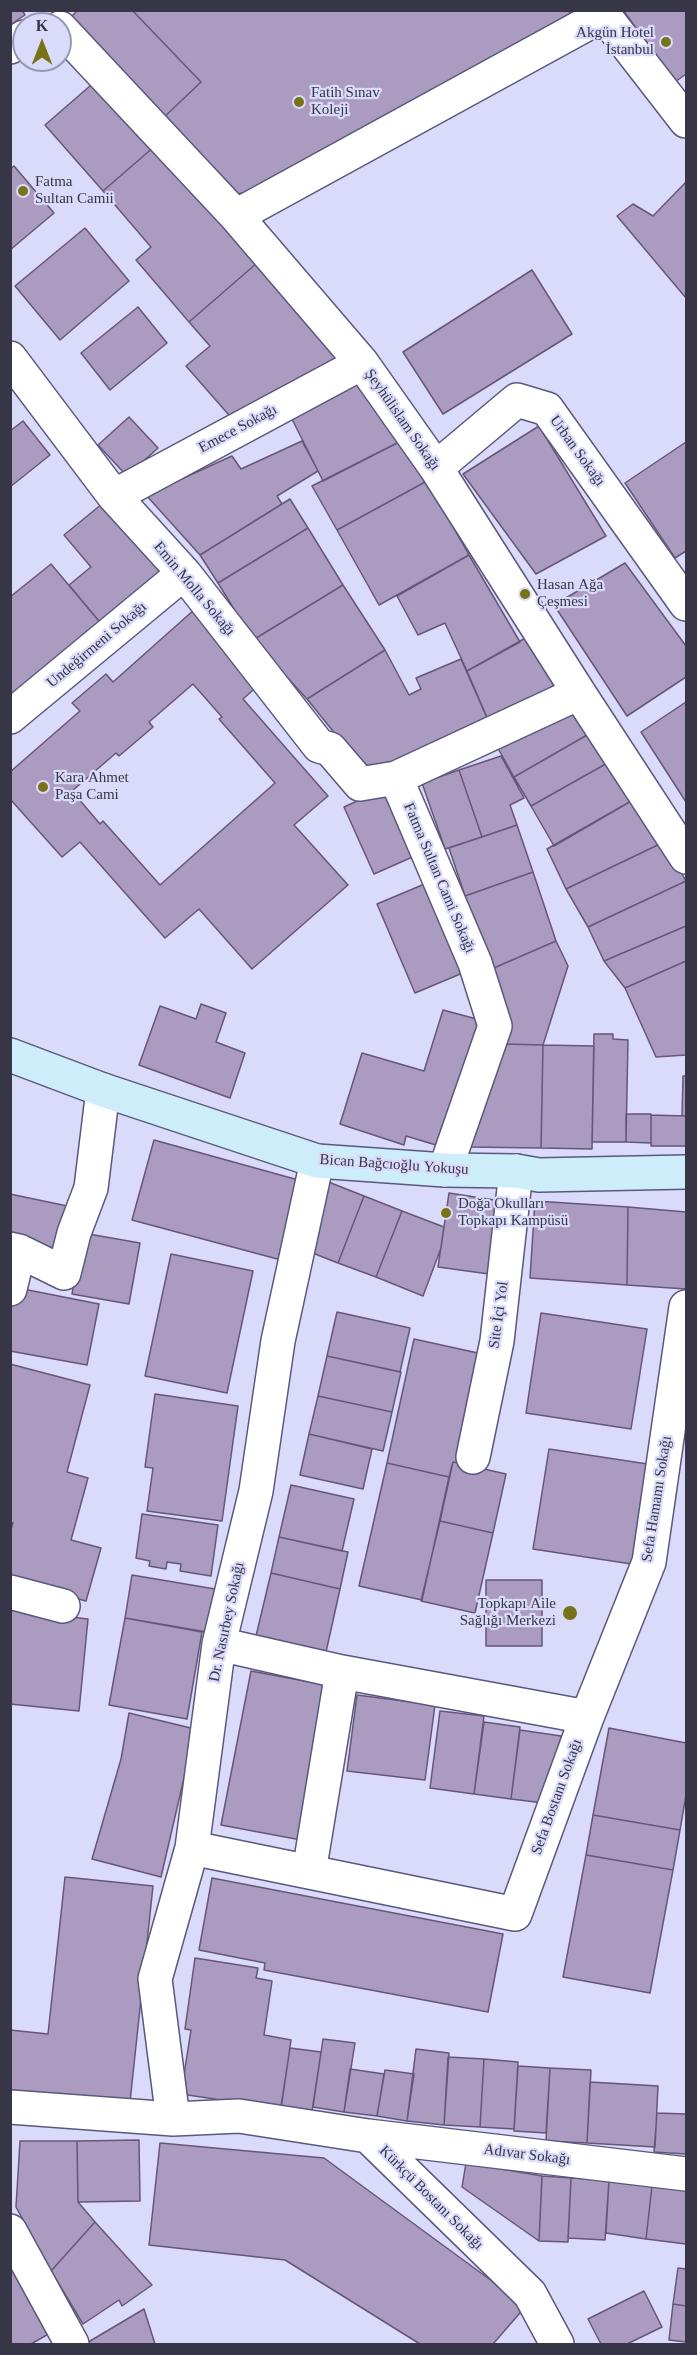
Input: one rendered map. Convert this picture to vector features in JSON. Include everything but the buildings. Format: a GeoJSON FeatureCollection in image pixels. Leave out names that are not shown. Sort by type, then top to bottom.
{"type":"FeatureCollection","features":[{"type":"Feature","properties":{"kind":"street"},"geometry":{"type":"LineString","coordinates":[[237,216],[602,13],[687,122]]}},
{"type":"Feature","properties":{"kind":"street","name":"Şeyhülislam Sokağı"},"geometry":{"type":"LineString","coordinates":[[72,43],[237,216],[362,363],[436,468],[579,693],[687,857]]}},
{"type":"Feature","properties":{"kind":"street","name":"Emin Molla Sokağı"},"geometry":{"type":"LineString","coordinates":[[10,358],[114,496],[184,573],[319,746],[330,749],[360,784],[396,778]]}},
{"type":"Feature","properties":{"kind":"street","name":"Emece Sokağı"},"geometry":{"type":"LineString","coordinates":[[114,496],[362,363]]}},
{"type":"Feature","properties":{"kind":"street","name":"Urban Sokağı"},"geometry":{"type":"LineString","coordinates":[[436,468],[517,400],[547,408],[687,604]]}},
{"type":"Feature","properties":{"kind":"street","name":"Undeğirmeni Sokağı"},"geometry":{"type":"LineString","coordinates":[[10,717],[184,573]]}},
{"type":"Feature","properties":{"kind":"street"},"geometry":{"type":"LineString","coordinates":[[396,778],[579,693]]}},
{"type":"Feature","properties":{"kind":"street","name":"Fatma Sultan Cami Sokağı"},"geometry":{"type":"LineString","coordinates":[[396,778],[476,963],[495,1026],[445,1170]]}},
{"type":"Feature","properties":{"kind":"street","name":"Bican Bağcıoğlu Yokuşu"},"geometry":{"type":"LineString","coordinates":[[10,1054],[103,1090],[317,1161],[445,1170],[516,1171],[539,1175],[687,1172]]}},
{"type":"Feature","properties":{"kind":"street"},"geometry":{"type":"LineString","coordinates":[[10,1289],[15,1250],[64,1273],[74,1233],[91,1188],[103,1090]]}},
{"type":"Feature","properties":{"kind":"street","name":"Dr. Nasırbey Sokağı"},"geometry":{"type":"LineString","coordinates":[[173,2119],[155,1979],[192,1848],[219,1644],[256,1491],[278,1341],[317,1161]]}},
{"type":"Feature","properties":{"kind":"street","name":"Site İçi Yol"},"geometry":{"type":"LineString","coordinates":[[473,1457],[497,1341],[516,1171]]}},
{"type":"Feature","properties":{"kind":"street","name":"Sefa Hamamı Sokağı"},"geometry":{"type":"LineString","coordinates":[[587,1717],[649,1562],[687,1307]]}},
{"type":"Feature","properties":{"kind":"street"},"geometry":{"type":"LineString","coordinates":[[10,1592],[63,1606]]}},
{"type":"Feature","properties":{"kind":"street","name":"Sefa Bostanı Sokağı"},"geometry":{"type":"LineString","coordinates":[[192,1848],[515,1914],[587,1717],[342,1672],[219,1644]]}},
{"type":"Feature","properties":{"kind":"street"},"geometry":{"type":"LineString","coordinates":[[309,1872],[342,1672]]}},
{"type":"Feature","properties":{"kind":"street","name":"Kürkçü Bostanı Sokağı"},"geometry":{"type":"LineString","coordinates":[[10,2107],[173,2119],[239,2116],[368,2136],[530,2294],[557,2344]]}},
{"type":"Feature","properties":{"kind":"street","name":"Adıvar Sokağı"},"geometry":{"type":"LineString","coordinates":[[368,2136],[687,2174]]}},
{"type":"Feature","properties":{"kind":"street"},"geometry":{"type":"LineString","coordinates":[[10,2231],[72,2344]]}},
{"type":"Feature","properties":{"kind":"place","name":"Akgün Hotel İstanbul"},"geometry":{"type":"Point","coordinates":[666,42]}},
{"type":"Feature","properties":{"kind":"place","name":"Fatih Sınav Koleji"},"geometry":{"type":"Point","coordinates":[299,102]}},
{"type":"Feature","properties":{"kind":"place","name":"Fatma Sultan Camii"},"geometry":{"type":"Point","coordinates":[23,191]}},
{"type":"Feature","properties":{"kind":"place","name":"Hasan Ağa Çeşmesi"},"geometry":{"type":"Point","coordinates":[525,594]}},
{"type":"Feature","properties":{"kind":"place","name":"Kara Ahmet Paşa Cami"},"geometry":{"type":"Point","coordinates":[43,787]}},
{"type":"Feature","properties":{"kind":"place","name":"Doğa Okulları Topkapı Kampüsü"},"geometry":{"type":"Point","coordinates":[446,1213]}},
{"type":"Feature","properties":{"kind":"place","name":"Topkapı Aile Sağlığı Merkezi"},"geometry":{"type":"Point","coordinates":[570,1613]}}]}
